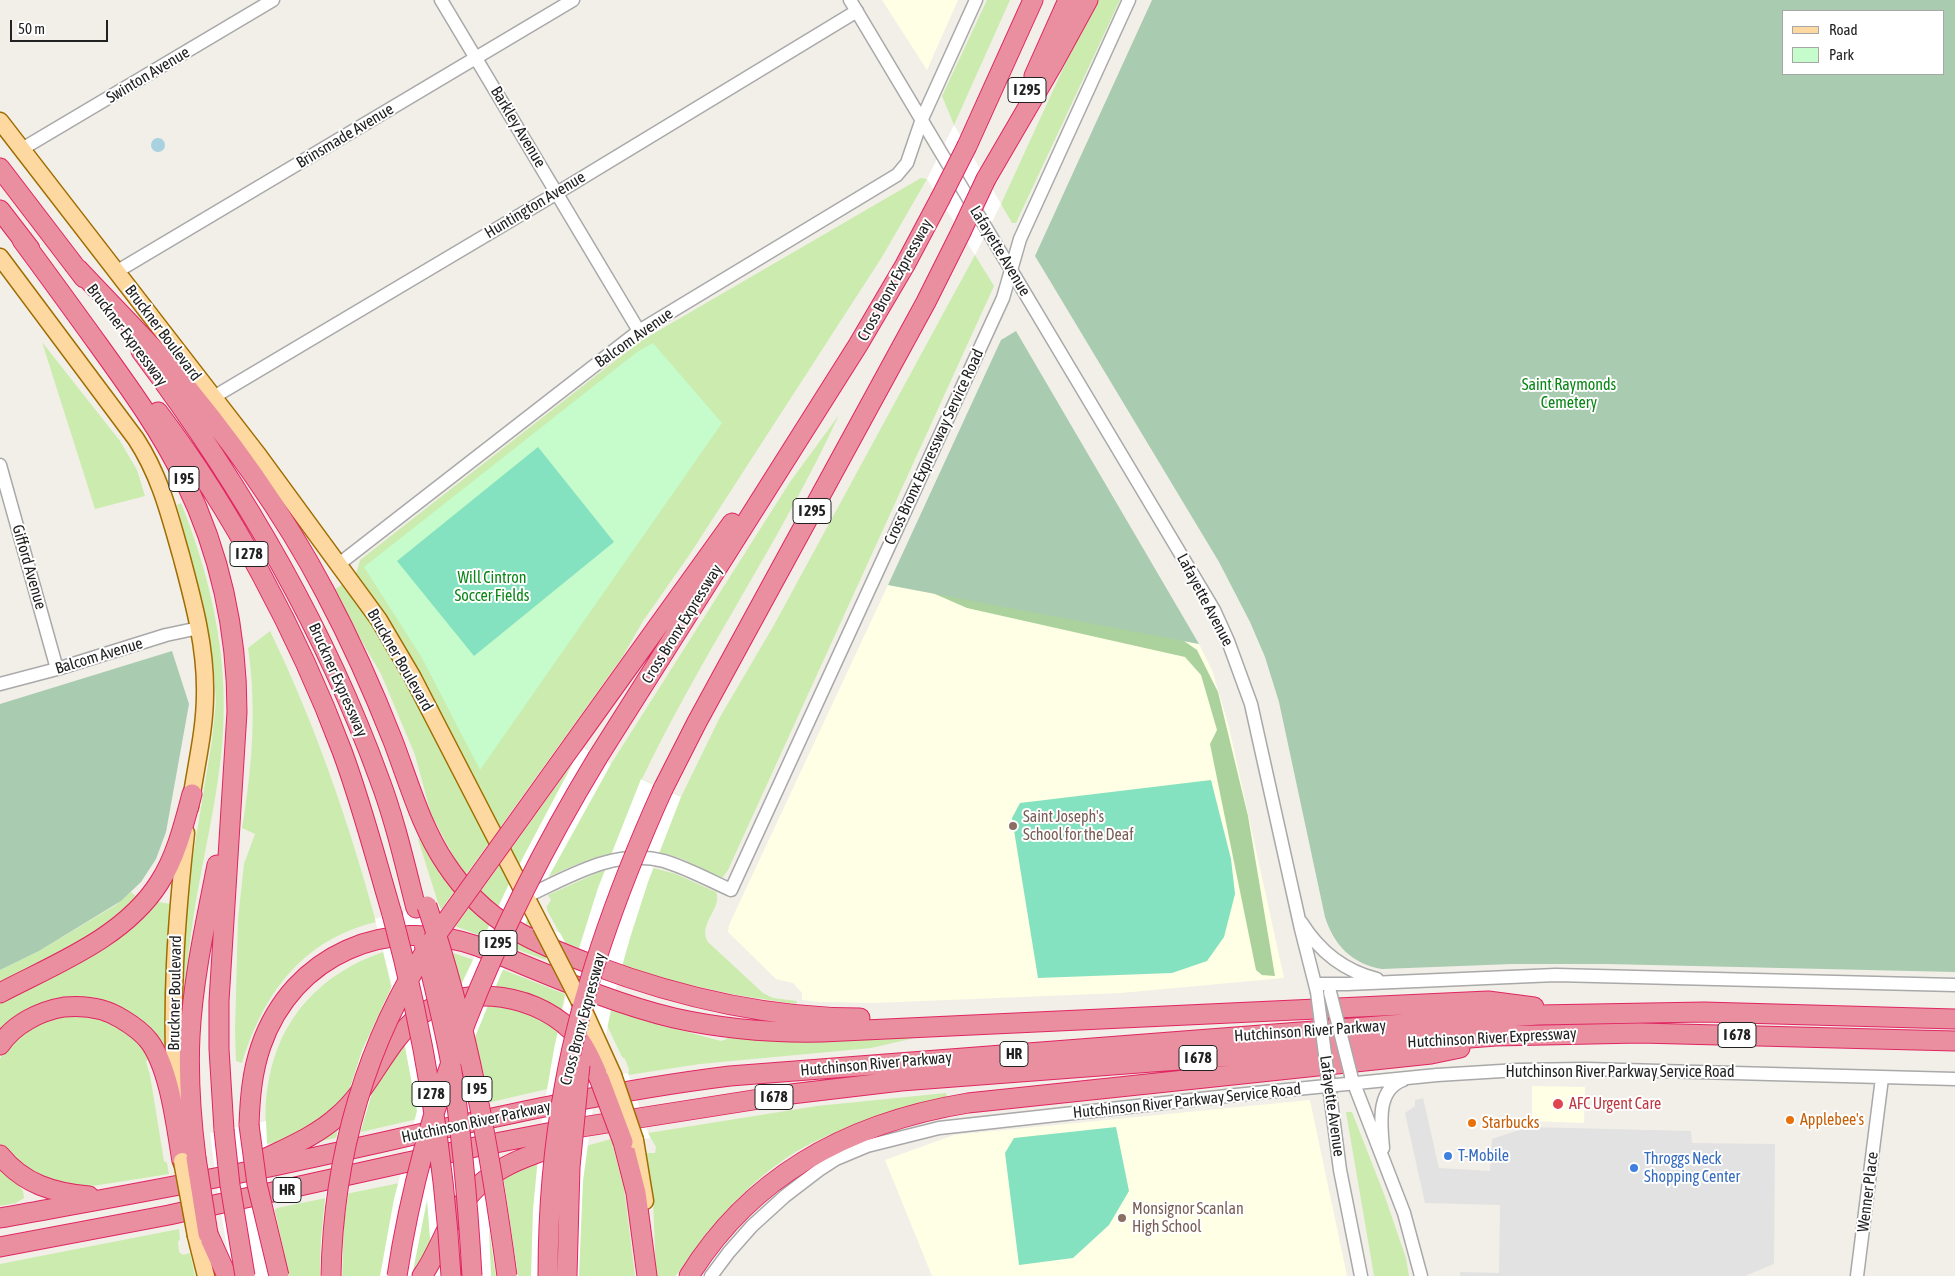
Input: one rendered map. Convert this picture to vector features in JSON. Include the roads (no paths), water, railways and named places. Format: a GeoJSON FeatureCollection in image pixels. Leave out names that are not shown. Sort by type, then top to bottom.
{"type":"FeatureCollection","features":[{"type":"Feature","properties":{"kind":"highway","name":"Cross Bronx Expressway"},"geometry":{"type":"LineString","coordinates":[[397,1276],[409,1210],[425,1141],[464,1025],[504,931],[555,832],[598,757],[847,364],[886,299],[940,199],[1033,0]]}},
{"type":"Feature","properties":{"kind":"highway","name":"Cross Bronx Expressway"},"geometry":{"type":"LineString","coordinates":[[548,1276],[551,1194],[565,1082],[593,975],[627,877],[663,789],[697,722],[926,302],[986,179],[1068,0]]}},
{"type":"Feature","properties":{"kind":"highway"},"geometry":{"type":"LineString","coordinates":[[986,179],[1088,0]]}},
{"type":"Feature","properties":{"kind":"highway","name":"Bruckner Expressway"},"geometry":{"type":"LineString","coordinates":[[0,168],[178,402],[231,482],[304,605],[354,713],[380,780],[421,907]]}},
{"type":"Feature","properties":{"kind":"highway","name":"Bruckner Expressway"},"geometry":{"type":"LineString","coordinates":[[0,210],[171,429],[216,497],[256,567],[300,653],[341,749],[392,914],[418,1020],[443,1177],[451,1276]]}},
{"type":"Feature","properties":{"kind":"highway","name":"I 95"},"geometry":{"type":"LineString","coordinates":[[22,240],[122,376],[149,417],[184,480],[200,516],[218,569],[232,640],[237,688],[235,760],[220,993],[219,1057],[230,1186],[245,1276]]}},
{"type":"Feature","properties":{"kind":"highway"},"geometry":{"type":"LineString","coordinates":[[78,269],[176,375],[247,468],[280,515],[325,592],[359,661],[433,842],[445,863],[459,881],[482,905],[501,921],[539,942],[605,970],[667,989],[734,1006],[784,1014],[829,1018],[911,1017],[1012,1012],[1079,1020]]}},
{"type":"Feature","properties":{"kind":"highway"},"geometry":{"type":"LineString","coordinates":[[331,1276],[334,1217],[344,1150],[362,1085],[384,1027],[428,946],[847,364]]}},
{"type":"Feature","properties":{"kind":"highway"},"geometry":{"type":"LineString","coordinates":[[189,1160],[191,1020],[200,953],[227,815],[235,760]]}},
{"type":"Feature","properties":{"kind":"highway"},"geometry":{"type":"LineString","coordinates":[[0,993],[93,943],[117,926],[146,901],[160,882],[171,859],[192,794]]}},
{"type":"Feature","properties":{"kind":"highway"},"geometry":{"type":"LineString","coordinates":[[567,1276],[568,1191],[580,1069],[594,994],[606,945],[627,877]]}},
{"type":"Feature","properties":{"kind":"highway","name":"I 95"},"geometry":{"type":"LineString","coordinates":[[421,907],[447,969],[473,1071],[490,1156],[508,1276]]}},
{"type":"Feature","properties":{"kind":"highway","name":"I 278"},"geometry":{"type":"LineString","coordinates":[[421,907],[454,1084],[466,1192],[472,1276]]}},
{"type":"Feature","properties":{"kind":"highway"},"geometry":{"type":"LineString","coordinates":[[266,1276],[252,1186],[251,1087],[258,1054],[271,1024],[287,999],[307,976],[335,956],[364,942],[395,935],[424,934],[467,942],[647,1010],[675,1018],[724,1027],[762,1031],[816,1032],[1488,1001],[1585,1013]]}},
{"type":"Feature","properties":{"kind":"highway"},"geometry":{"type":"LineString","coordinates":[[233,1174],[313,1134],[338,1116],[361,1091],[407,1028],[425,1012],[450,1001],[477,996],[495,996],[519,1001],[542,1011],[565,1025],[578,1038],[606,1076],[629,1141],[647,1276]]}},
{"type":"Feature","properties":{"kind":"highway"},"geometry":{"type":"LineString","coordinates":[[0,1045],[8,1035],[38,1015],[53,1009],[78,1006],[93,1007],[122,1019],[136,1028],[148,1040],[161,1063],[189,1160],[202,1235],[219,1276]]}},
{"type":"Feature","properties":{"kind":"highway","name":"Hutchinson River Expressway"},"geometry":{"type":"LineString","coordinates":[[1585,1013],[1704,1012],[1955,1019]]}},
{"type":"Feature","properties":{"kind":"highway","name":"Hutchinson River Parkway"},"geometry":{"type":"LineString","coordinates":[[0,1218],[233,1174],[543,1108],[659,1086],[730,1076],[1417,1023],[1585,1013]]}},
{"type":"Feature","properties":{"kind":"highway","name":"Hutchinson River Expressway"},"geometry":{"type":"LineString","coordinates":[[672,1113],[792,1094],[949,1077],[1424,1040],[1520,1035],[1678,1034],[1955,1041]]}},
{"type":"Feature","properties":{"kind":"highway"},"geometry":{"type":"LineString","coordinates":[[689,1276],[717,1236],[756,1196],[791,1168],[833,1144],[877,1126],[922,1112],[992,1100],[1430,1054],[1520,1035]]}},
{"type":"Feature","properties":{"kind":"highway"},"geometry":{"type":"LineString","coordinates":[[422,1276],[458,1210],[476,1187],[496,1171],[539,1152],[672,1113]]}},
{"type":"Feature","properties":{"kind":"highway","name":"Hutchinson River Parkway"},"geometry":{"type":"LineString","coordinates":[[0,1247],[169,1215],[512,1140],[672,1113]]}},
{"type":"Feature","properties":{"kind":"highway"},"geometry":{"type":"LineString","coordinates":[[250,1124],[257,1184],[279,1276]]}},
{"type":"Feature","properties":{"kind":"highway"},"geometry":{"type":"LineString","coordinates":[[0,1155],[21,1176],[47,1189],[80,1195],[121,1196]]}},
{"type":"Feature","properties":{"kind":"highway"},"geometry":{"type":"LineString","coordinates":[[202,1235],[227,1276]]}},
{"type":"Feature","properties":{"kind":"main road","name":"Bruckner Boulevard"},"geometry":{"type":"LineString","coordinates":[[0,120],[212,398],[259,456],[368,603],[397,649],[578,998],[606,1076]]}},
{"type":"Feature","properties":{"kind":"main road","name":"Bruckner Boulevard"},"geometry":{"type":"LineString","coordinates":[[0,257],[129,429],[148,458],[166,502],[199,628],[205,679],[205,704],[180,888],[174,983],[174,1061],[189,1160]]}},
{"type":"Feature","properties":{"kind":"main road"},"geometry":{"type":"LineString","coordinates":[[202,1235],[206,1276]]}},
{"type":"Feature","properties":{"kind":"street","name":"Swinton Avenue"},"geometry":{"type":"LineString","coordinates":[[22,150],[273,0]]}},
{"type":"Feature","properties":{"kind":"street","name":"Barkley Avenue"},"geometry":{"type":"LineString","coordinates":[[442,0],[639,331]]}},
{"type":"Feature","properties":{"kind":"street","name":"Brinsmade Avenue"},"geometry":{"type":"LineString","coordinates":[[116,272],[573,0]]}},
{"type":"Feature","properties":{"kind":"street"},"geometry":{"type":"LineString","coordinates":[[922,119],[976,0]]}},
{"type":"Feature","properties":{"kind":"street","name":"Cross Bronx Expressway Service Road"},"geometry":{"type":"LineString","coordinates":[[526,897],[595,865],[612,860],[630,858],[670,863],[730,890],[1002,298],[1020,239],[1129,0]]}},
{"type":"Feature","properties":{"kind":"street","name":"Lafayette Avenue"},"geometry":{"type":"LineString","coordinates":[[853,6],[1194,575],[1214,610],[1228,641],[1251,704],[1259,735],[1297,915],[1352,1079],[1406,1220],[1421,1276]]}},
{"type":"Feature","properties":{"kind":"street","name":"Huntington Avenue"},"geometry":{"type":"LineString","coordinates":[[212,398],[557,193],[853,6]]}},
{"type":"Feature","properties":{"kind":"street","name":"Balcom Avenue"},"geometry":{"type":"LineString","coordinates":[[339,564],[639,331],[897,175],[907,163],[922,119]]}},
{"type":"Feature","properties":{"kind":"street","name":"Gifford Avenue"},"geometry":{"type":"LineString","coordinates":[[0,465],[57,669]]}},
{"type":"Feature","properties":{"kind":"street","name":"Balcom Avenue"},"geometry":{"type":"LineString","coordinates":[[0,684],[57,669],[166,635],[199,628]]}},
{"type":"Feature","properties":{"kind":"street"},"geometry":{"type":"LineString","coordinates":[[1297,915],[1314,940],[1338,963],[1362,975],[1394,982]]}},
{"type":"Feature","properties":{"kind":"street"},"geometry":{"type":"LineString","coordinates":[[1323,988],[1394,982],[1556,976],[1955,985]]}},
{"type":"Feature","properties":{"kind":"street","name":"Lafayette Avenue"},"geometry":{"type":"LineString","coordinates":[[1323,988],[1328,1082],[1340,1170],[1361,1276]]}},
{"type":"Feature","properties":{"kind":"street","name":"Hutchinson River Parkway Service Road"},"geometry":{"type":"LineString","coordinates":[[712,1276],[748,1230],[802,1182],[836,1159],[885,1140],[949,1127],[1352,1079],[1410,1078],[1458,1073],[1586,1069],[1955,1079]]}},
{"type":"Feature","properties":{"kind":"street"},"geometry":{"type":"LineString","coordinates":[[1384,1160],[1382,1132],[1384,1099],[1388,1091],[1395,1084],[1410,1078]]}},
{"type":"Feature","properties":{"kind":"street","name":"Wenner Place"},"geometry":{"type":"LineString","coordinates":[[1857,1276],[1882,1078]]}},
{"type":"Feature","properties":{"kind":"water"},"geometry":{"type":"Polygon","coordinates":[[[155,138],[161,138],[165,145],[161,152],[155,152],[151,148],[151,142],[155,138]]]}},
{"type":"Feature","properties":{"kind":"place","name":"Saint Joseph's School for the Deaf"},"geometry":{"type":"Point","coordinates":[1013,826]}},
{"type":"Feature","properties":{"kind":"place","name":"AFC Urgent Care"},"geometry":{"type":"Point","coordinates":[1558,1104]}},
{"type":"Feature","properties":{"kind":"place","name":"Applebee's"},"geometry":{"type":"Point","coordinates":[1790,1120]}},
{"type":"Feature","properties":{"kind":"place","name":"Starbucks"},"geometry":{"type":"Point","coordinates":[1472,1123]}},
{"type":"Feature","properties":{"kind":"place","name":"T-Mobile"},"geometry":{"type":"Point","coordinates":[1448,1156]}},
{"type":"Feature","properties":{"kind":"place","name":"Throggs Neck Shopping Center"},"geometry":{"type":"Point","coordinates":[1634,1168]}},
{"type":"Feature","properties":{"kind":"place","name":"Monsignor Scanlan High School"},"geometry":{"type":"Point","coordinates":[1122,1218]}},
{"type":"Feature","properties":{"kind":"park label","name":"Saint Raymonds Cemetery"},"geometry":{"type":"Point","coordinates":[1569,394]}},
{"type":"Feature","properties":{"kind":"park label","name":"Will Cintron Soccer Fields"},"geometry":{"type":"Point","coordinates":[492,587]}}]}
